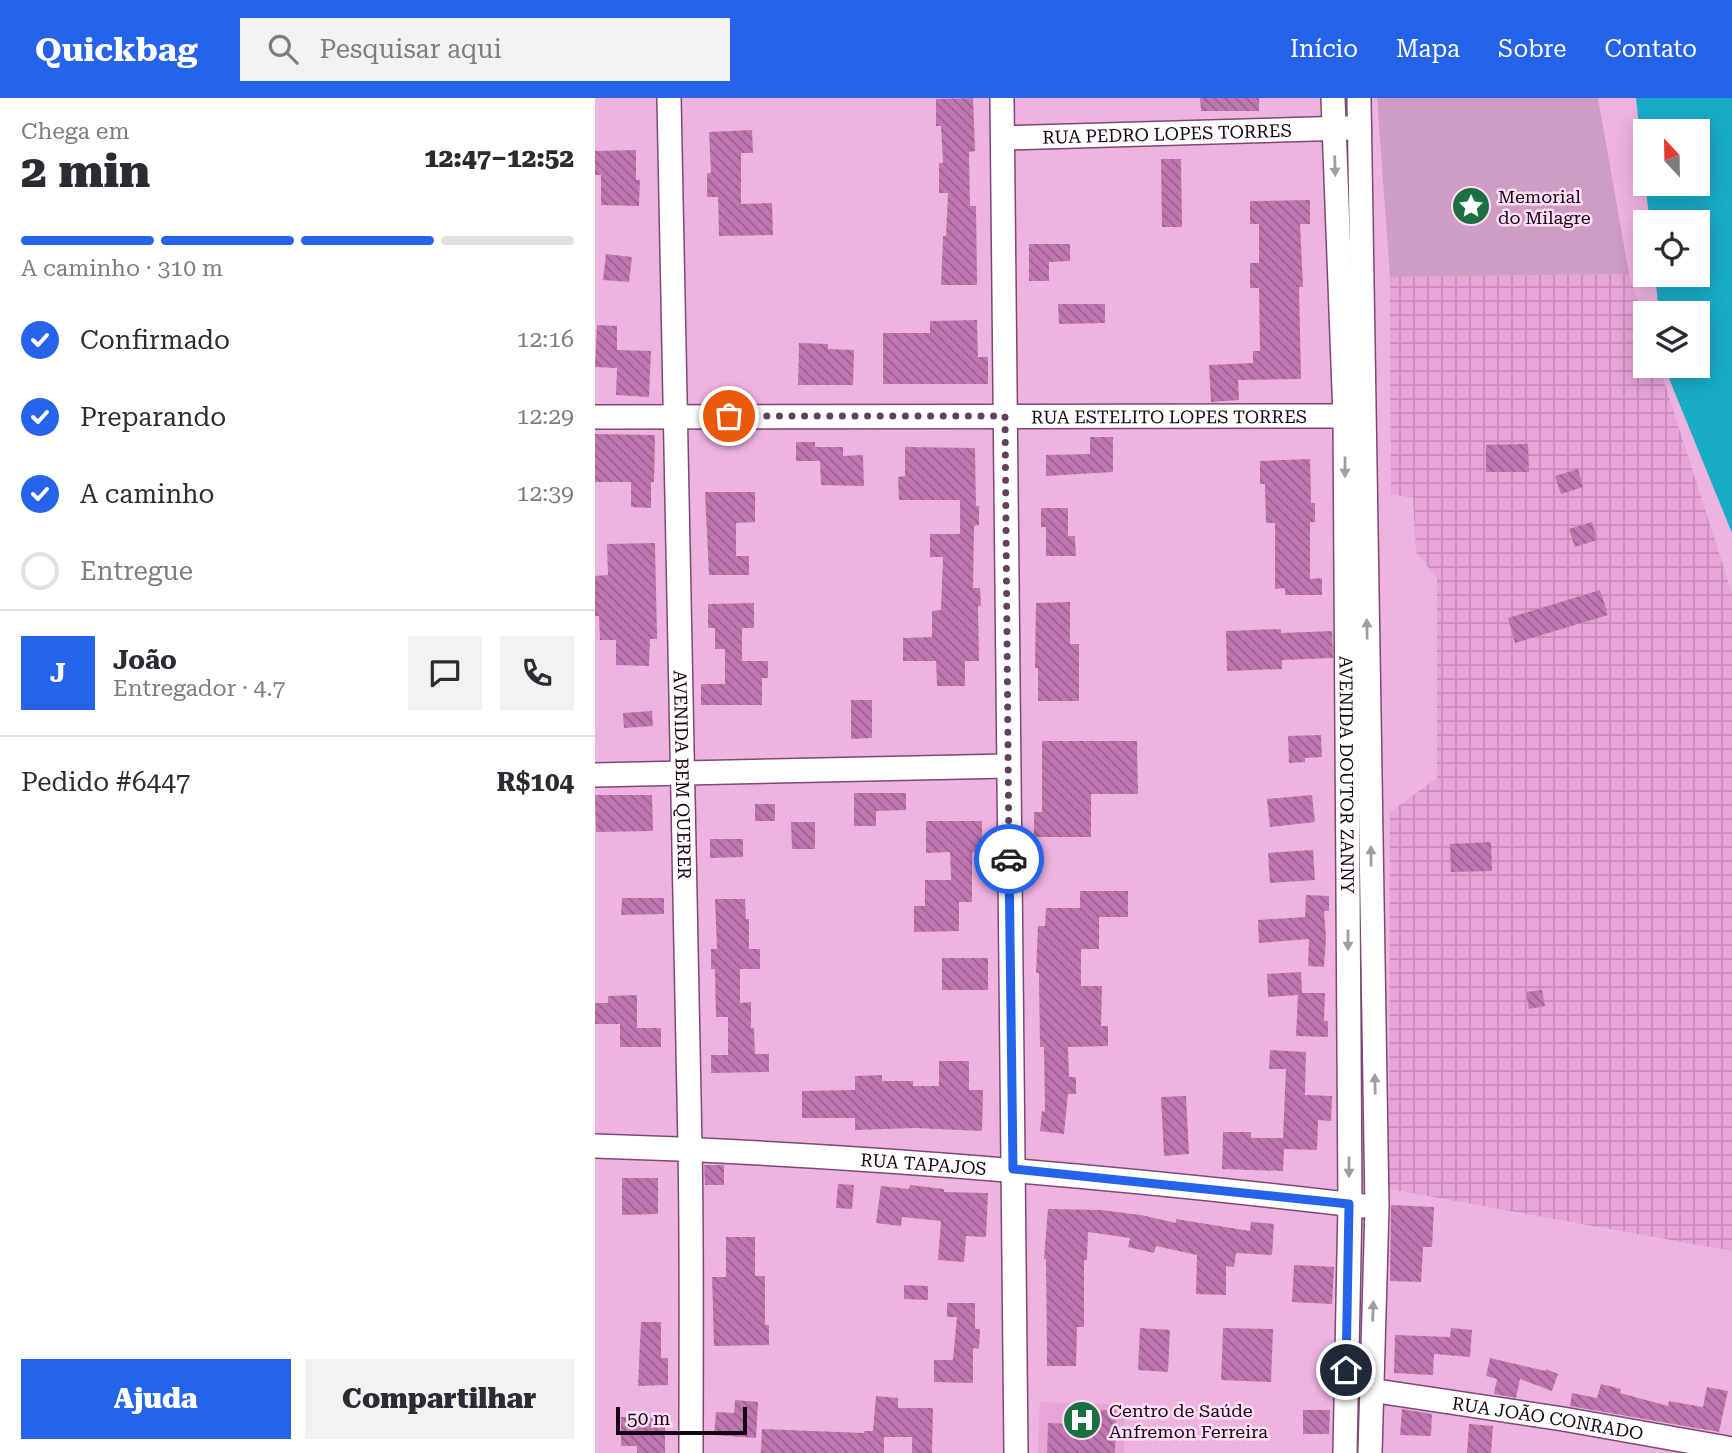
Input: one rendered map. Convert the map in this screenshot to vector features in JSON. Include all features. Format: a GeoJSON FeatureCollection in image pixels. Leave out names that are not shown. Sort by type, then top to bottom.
{"type":"FeatureCollection","features":[{"type":"Feature","properties":{"kind":"street","name":"AVENIDA BEM QUERER"},"geometry":{"type":"LineString","coordinates":[[669,98],[690,1149],[691,1453]]}},
{"type":"Feature","properties":{"kind":"street"},"geometry":{"type":"LineString","coordinates":[[1002,98],[1016,1453]]}},
{"type":"Feature","properties":{"kind":"street","name":"AVENIDA DOUTOR ZANNY"},"geometry":{"type":"LineString","coordinates":[[1333,98],[1355,416],[1377,1207],[1370,1453]]}},
{"type":"Feature","properties":{"kind":"street","name":"AVENIDA DOUTOR ZANNY"},"geometry":{"type":"LineString","coordinates":[[1345,1453],[1359,98]]}},
{"type":"Feature","properties":{"kind":"street","name":"RUA PEDRO LOPES TORRES"},"geometry":{"type":"LineString","coordinates":[[1003,138],[1359,127]]}},
{"type":"Feature","properties":{"kind":"street","name":"RUA ESTELITO LOPES TORRES"},"geometry":{"type":"LineString","coordinates":[[595,417],[1355,416]]}},
{"type":"Feature","properties":{"kind":"street"},"geometry":{"type":"LineString","coordinates":[[595,775],[1008,766]]}},
{"type":"Feature","properties":{"kind":"street","name":"RUA TAPAJOS"},"geometry":{"type":"LineString","coordinates":[[595,1146],[690,1149],[1013,1169],[1377,1207]]}},
{"type":"Feature","properties":{"kind":"street","name":"RUA JOÃO CONRADO"},"geometry":{"type":"LineString","coordinates":[[1370,1390],[1563,1419],[1727,1448]]}},
{"type":"Feature","properties":{"kind":"shaded area"},"geometry":{"type":"Polygon","coordinates":[[[1377,98],[1598,98],[1629,274],[1390,277],[1377,98]]]}},
{"type":"Feature","properties":{"kind":"shaded area"},"geometry":{"type":"Polygon","coordinates":[[[1629,274],[1638,301],[1633,301],[1633,378],[1663,378],[1732,593],[1732,1251],[1389,1189],[1390,812],[1437,778],[1437,578],[1416,552],[1413,497],[1391,495],[1390,277],[1629,274]]]}},
{"type":"Feature","properties":{"kind":"shaded area","name":"Centro de Saúde Anfremon Ferreira"},"geometry":{"type":"Polygon","coordinates":[[[1040,1402],[1125,1405],[1124,1453],[1038,1453],[1040,1402]]]}},
{"type":"Feature","properties":{"kind":"water"},"geometry":{"type":"Polygon","coordinates":[[[1636,98],[1732,98],[1732,533],[1669,378],[1710,378],[1710,301],[1658,301],[1656,287],[1710,287],[1710,210],[1648,210],[1647,196],[1710,196],[1710,119],[1638,119],[1636,98]]]}},
{"type":"Feature","properties":{"kind":"building"},"geometry":{"type":"Polygon","coordinates":[[[973,98],[975,151],[969,152],[970,206],[976,206],[977,285],[941,285],[948,193],[939,193],[939,163],[943,163],[941,126],[936,126],[936,99],[973,98]]]}},
{"type":"Feature","properties":{"kind":"building"},"geometry":{"type":"Polygon","coordinates":[[[1200,98],[1259,98],[1259,111],[1201,111],[1200,98]]]}},
{"type":"Feature","properties":{"kind":"building"},"geometry":{"type":"Polygon","coordinates":[[[752,130],[753,153],[741,153],[741,204],[772,203],[773,235],[719,236],[718,197],[707,197],[707,173],[711,173],[709,132],[752,130]]]}},
{"type":"Feature","properties":{"kind":"building"},"geometry":{"type":"Polygon","coordinates":[[[636,150],[636,180],[640,180],[639,206],[601,205],[601,175],[595,175],[595,151],[636,150]]]}},
{"type":"Feature","properties":{"kind":"building"},"geometry":{"type":"Polygon","coordinates":[[[1161,159],[1181,159],[1182,227],[1162,227],[1161,159]]]}},
{"type":"Feature","properties":{"kind":"building"},"geometry":{"type":"Polygon","coordinates":[[[1310,200],[1310,224],[1300,224],[1303,287],[1299,287],[1301,379],[1238,380],[1239,400],[1211,402],[1209,365],[1253,363],[1253,351],[1260,351],[1259,288],[1250,288],[1250,263],[1259,263],[1259,224],[1250,224],[1250,201],[1310,200]]]}},
{"type":"Feature","properties":{"kind":"building"},"geometry":{"type":"Polygon","coordinates":[[[1029,244],[1070,244],[1070,261],[1049,262],[1049,281],[1029,281],[1029,244]]]}},
{"type":"Feature","properties":{"kind":"building"},"geometry":{"type":"Polygon","coordinates":[[[606,254],[632,257],[629,282],[603,280],[606,254]]]}},
{"type":"Feature","properties":{"kind":"building"},"geometry":{"type":"Polygon","coordinates":[[[1058,304],[1105,304],[1105,323],[1059,324],[1058,304]]]}},
{"type":"Feature","properties":{"kind":"building"},"geometry":{"type":"Polygon","coordinates":[[[977,320],[978,357],[988,357],[988,384],[883,384],[883,333],[930,333],[930,321],[977,320]]]}},
{"type":"Feature","properties":{"kind":"building"},"geometry":{"type":"Polygon","coordinates":[[[597,325],[617,326],[617,350],[651,351],[649,397],[616,395],[617,368],[595,367],[597,325]]]}},
{"type":"Feature","properties":{"kind":"building"},"geometry":{"type":"Polygon","coordinates":[[[799,343],[828,344],[828,349],[854,350],[853,385],[798,385],[799,343]]]}},
{"type":"Feature","properties":{"kind":"building"},"geometry":{"type":"Polygon","coordinates":[[[595,434],[655,435],[651,508],[631,507],[631,482],[595,482],[595,434]]]}},
{"type":"Feature","properties":{"kind":"building"},"geometry":{"type":"Polygon","coordinates":[[[1090,437],[1113,437],[1113,472],[1046,476],[1046,455],[1090,454],[1090,437]]]}},
{"type":"Feature","properties":{"kind":"building"},"geometry":{"type":"Polygon","coordinates":[[[796,442],[815,442],[815,447],[843,447],[843,456],[863,455],[864,486],[821,485],[820,461],[796,461],[796,442]]]}},
{"type":"Feature","properties":{"kind":"building"},"geometry":{"type":"Polygon","coordinates":[[[1528,444],[1529,472],[1486,472],[1486,445],[1528,444]]]}},
{"type":"Feature","properties":{"kind":"building"},"geometry":{"type":"Polygon","coordinates":[[[905,447],[975,448],[979,525],[974,526],[973,588],[980,588],[979,661],[965,661],[965,686],[937,686],[936,661],[903,661],[903,638],[932,637],[932,611],[941,610],[943,557],[930,557],[930,534],[960,534],[960,500],[899,500],[898,477],[905,476],[905,447]]]}},
{"type":"Feature","properties":{"kind":"building"},"geometry":{"type":"Polygon","coordinates":[[[1310,459],[1311,503],[1315,503],[1315,522],[1310,522],[1310,579],[1322,578],[1322,595],[1285,595],[1285,588],[1275,589],[1275,523],[1266,523],[1265,484],[1260,484],[1260,461],[1310,459]]]}},
{"type":"Feature","properties":{"kind":"building"},"geometry":{"type":"Polygon","coordinates":[[[1578,469],[1583,487],[1561,494],[1555,476],[1578,469]]]}},
{"type":"Feature","properties":{"kind":"building"},"geometry":{"type":"Polygon","coordinates":[[[705,492],[755,492],[755,522],[736,523],[736,556],[749,556],[749,575],[709,575],[705,492]]]}},
{"type":"Feature","properties":{"kind":"building"},"geometry":{"type":"Polygon","coordinates":[[[1041,508],[1068,508],[1068,536],[1075,536],[1076,556],[1046,556],[1046,527],[1041,527],[1041,508]]]}},
{"type":"Feature","properties":{"kind":"building"},"geometry":{"type":"Polygon","coordinates":[[[1592,522],[1597,540],[1575,547],[1569,529],[1592,522]]]}},
{"type":"Feature","properties":{"kind":"building"},"geometry":{"type":"Polygon","coordinates":[[[655,543],[657,639],[650,639],[649,666],[616,665],[616,640],[600,640],[599,616],[595,616],[595,576],[608,575],[607,544],[655,543]]]}},
{"type":"Feature","properties":{"kind":"building"},"geometry":{"type":"Polygon","coordinates":[[[1600,590],[1608,615],[1515,643],[1508,618],[1600,590]]]}},
{"type":"Feature","properties":{"kind":"building"},"geometry":{"type":"Polygon","coordinates":[[[1070,602],[1070,644],[1079,644],[1079,701],[1038,701],[1038,668],[1035,668],[1036,603],[1070,602]]]}},
{"type":"Feature","properties":{"kind":"building"},"geometry":{"type":"Polygon","coordinates":[[[754,603],[754,628],[742,628],[742,661],[768,661],[768,678],[762,678],[762,705],[701,705],[701,684],[725,684],[725,649],[715,649],[715,628],[708,628],[708,604],[754,603]]]}},
{"type":"Feature","properties":{"kind":"building"},"geometry":{"type":"Polygon","coordinates":[[[1281,629],[1281,633],[1332,631],[1333,658],[1282,660],[1282,669],[1227,671],[1226,631],[1281,629]]]}},
{"type":"Feature","properties":{"kind":"building"},"geometry":{"type":"Polygon","coordinates":[[[851,700],[872,700],[872,738],[851,739],[851,700]]]}},
{"type":"Feature","properties":{"kind":"building"},"geometry":{"type":"Polygon","coordinates":[[[652,711],[653,726],[624,728],[623,713],[652,711]]]}},
{"type":"Feature","properties":{"kind":"building"},"geometry":{"type":"Polygon","coordinates":[[[1321,735],[1322,757],[1289,763],[1288,736],[1321,735]]]}},
{"type":"Feature","properties":{"kind":"building"},"geometry":{"type":"Polygon","coordinates":[[[1042,741],[1137,741],[1138,794],[1091,794],[1091,837],[1034,837],[1034,812],[1042,812],[1042,741]]]}},
{"type":"Feature","properties":{"kind":"building"},"geometry":{"type":"Polygon","coordinates":[[[854,793],[906,793],[906,810],[876,811],[876,826],[854,826],[854,793]]]}},
{"type":"Feature","properties":{"kind":"building"},"geometry":{"type":"Polygon","coordinates":[[[595,795],[652,795],[653,831],[596,832],[595,795]]]}},
{"type":"Feature","properties":{"kind":"building"},"geometry":{"type":"Polygon","coordinates":[[[1312,795],[1315,822],[1270,827],[1267,799],[1312,795]]]}},
{"type":"Feature","properties":{"kind":"building"},"geometry":{"type":"Polygon","coordinates":[[[755,804],[775,804],[775,821],[755,821],[755,804]]]}},
{"type":"Feature","properties":{"kind":"building"},"geometry":{"type":"Polygon","coordinates":[[[926,821],[982,821],[982,852],[972,852],[972,902],[959,902],[959,931],[914,932],[914,906],[925,906],[925,880],[951,880],[950,852],[926,853],[926,821]]]}},
{"type":"Feature","properties":{"kind":"building"},"geometry":{"type":"Polygon","coordinates":[[[791,822],[815,822],[815,849],[792,849],[791,822]]]}},
{"type":"Feature","properties":{"kind":"building"},"geometry":{"type":"Polygon","coordinates":[[[710,839],[743,839],[743,857],[710,858],[710,839]]]}},
{"type":"Feature","properties":{"kind":"building"},"geometry":{"type":"Polygon","coordinates":[[[1491,842],[1492,871],[1451,872],[1450,844],[1491,842]]]}},
{"type":"Feature","properties":{"kind":"building"},"geometry":{"type":"Polygon","coordinates":[[[1313,850],[1315,880],[1270,883],[1268,853],[1313,850]]]}},
{"type":"Feature","properties":{"kind":"building"},"geometry":{"type":"Polygon","coordinates":[[[1080,891],[1128,891],[1128,917],[1099,917],[1099,949],[1081,949],[1081,986],[1102,986],[1101,1026],[1108,1026],[1108,1046],[1068,1047],[1069,1077],[1076,1077],[1076,1094],[1068,1094],[1064,1134],[1040,1131],[1042,1111],[1045,1112],[1044,1047],[1040,1047],[1039,973],[1036,973],[1038,926],[1045,926],[1046,908],[1080,908],[1080,891]]]}},
{"type":"Feature","properties":{"kind":"building"},"geometry":{"type":"Polygon","coordinates":[[[1306,895],[1329,896],[1329,911],[1324,911],[1324,967],[1308,966],[1309,939],[1259,943],[1258,920],[1305,917],[1306,895]]]}},
{"type":"Feature","properties":{"kind":"building"},"geometry":{"type":"Polygon","coordinates":[[[622,898],[664,898],[664,914],[621,915],[622,898]]]}},
{"type":"Feature","properties":{"kind":"building"},"geometry":{"type":"Polygon","coordinates":[[[715,899],[745,899],[746,919],[749,919],[749,949],[760,949],[760,969],[740,969],[740,1003],[751,1002],[755,1054],[769,1054],[769,1072],[711,1073],[711,1055],[728,1055],[728,1017],[716,1017],[715,969],[711,969],[711,949],[717,949],[715,899]]]}},
{"type":"Feature","properties":{"kind":"building"},"geometry":{"type":"Polygon","coordinates":[[[942,958],[988,958],[988,990],[942,990],[942,958]]]}},
{"type":"Feature","properties":{"kind":"building"},"geometry":{"type":"Polygon","coordinates":[[[1301,972],[1302,993],[1325,993],[1324,1021],[1328,1021],[1328,1037],[1296,1036],[1298,995],[1268,997],[1267,974],[1301,972]]]}},
{"type":"Feature","properties":{"kind":"building"},"geometry":{"type":"Polygon","coordinates":[[[1542,990],[1545,1006],[1529,1009],[1526,992],[1542,990]]]}},
{"type":"Feature","properties":{"kind":"building"},"geometry":{"type":"Polygon","coordinates":[[[637,995],[637,1028],[661,1028],[661,1047],[620,1047],[620,1024],[595,1024],[595,1003],[608,1003],[608,996],[637,995]]]}},
{"type":"Feature","properties":{"kind":"building"},"geometry":{"type":"Polygon","coordinates":[[[1270,1050],[1306,1052],[1305,1095],[1332,1096],[1331,1121],[1318,1120],[1317,1150],[1284,1149],[1283,1171],[1222,1169],[1223,1132],[1251,1132],[1251,1138],[1283,1138],[1286,1069],[1269,1069],[1270,1050]]]}},
{"type":"Feature","properties":{"kind":"building"},"geometry":{"type":"Polygon","coordinates":[[[939,1061],[969,1061],[969,1090],[983,1090],[982,1131],[915,1128],[855,1130],[855,1118],[802,1118],[802,1091],[855,1090],[855,1076],[882,1075],[882,1081],[913,1081],[913,1086],[939,1086],[939,1061]]]}},
{"type":"Feature","properties":{"kind":"building"},"geometry":{"type":"Polygon","coordinates":[[[1186,1096],[1189,1154],[1164,1156],[1161,1097],[1186,1096]]]}},
{"type":"Feature","properties":{"kind":"building"},"geometry":{"type":"Polygon","coordinates":[[[704,1165],[724,1165],[724,1185],[705,1185],[704,1165]]]}},
{"type":"Feature","properties":{"kind":"building"},"geometry":{"type":"Polygon","coordinates":[[[622,1178],[658,1178],[658,1214],[622,1215],[622,1178]]]}},
{"type":"Feature","properties":{"kind":"building"},"geometry":{"type":"Polygon","coordinates":[[[838,1184],[854,1185],[852,1209],[836,1208],[838,1184]]]}},
{"type":"Feature","properties":{"kind":"building"},"geometry":{"type":"Polygon","coordinates":[[[910,1185],[944,1189],[944,1192],[988,1193],[986,1237],[966,1236],[964,1262],[938,1260],[941,1221],[902,1217],[901,1226],[876,1223],[881,1186],[909,1189],[910,1185]]]}},
{"type":"Feature","properties":{"kind":"building"},"geometry":{"type":"Polygon","coordinates":[[[1391,1205],[1434,1207],[1432,1247],[1423,1247],[1421,1282],[1390,1281],[1391,1205]]]}},
{"type":"Feature","properties":{"kind":"building"},"geometry":{"type":"Polygon","coordinates":[[[1048,1209],[1101,1210],[1176,1223],[1176,1219],[1250,1231],[1251,1222],[1274,1224],[1272,1255],[1236,1253],[1234,1267],[1226,1266],[1226,1295],[1196,1294],[1197,1255],[1156,1246],[1154,1253],[1128,1247],[1130,1238],[1088,1232],[1087,1260],[1084,1260],[1084,1327],[1077,1327],[1076,1366],[1047,1366],[1044,1259],[1048,1209]]]}},
{"type":"Feature","properties":{"kind":"building"},"geometry":{"type":"Polygon","coordinates":[[[726,1237],[755,1237],[755,1276],[765,1276],[765,1325],[769,1325],[769,1345],[714,1346],[712,1277],[726,1277],[726,1237]]]}},
{"type":"Feature","properties":{"kind":"building"},"geometry":{"type":"Polygon","coordinates":[[[1294,1265],[1334,1267],[1332,1304],[1292,1302],[1294,1265]]]}},
{"type":"Feature","properties":{"kind":"building"},"geometry":{"type":"Polygon","coordinates":[[[904,1285],[928,1286],[928,1300],[904,1299],[904,1285]]]}},
{"type":"Feature","properties":{"kind":"building"},"geometry":{"type":"Polygon","coordinates":[[[947,1303],[975,1303],[975,1329],[980,1329],[979,1349],[973,1348],[973,1383],[934,1382],[934,1360],[953,1360],[957,1317],[947,1317],[947,1303]]]}},
{"type":"Feature","properties":{"kind":"building"},"geometry":{"type":"Polygon","coordinates":[[[641,1322],[661,1322],[661,1358],[668,1358],[668,1385],[638,1386],[641,1322]]]}},
{"type":"Feature","properties":{"kind":"building"},"geometry":{"type":"Polygon","coordinates":[[[1140,1328],[1170,1330],[1168,1372],[1138,1370],[1140,1328]]]}},
{"type":"Feature","properties":{"kind":"building"},"geometry":{"type":"Polygon","coordinates":[[[1223,1328],[1273,1329],[1271,1382],[1221,1380],[1223,1328]]]}},
{"type":"Feature","properties":{"kind":"building"},"geometry":{"type":"Polygon","coordinates":[[[1451,1328],[1472,1330],[1470,1357],[1434,1354],[1433,1375],[1394,1373],[1395,1335],[1450,1337],[1451,1328]]]}},
{"type":"Feature","properties":{"kind":"building"},"geometry":{"type":"Polygon","coordinates":[[[1490,1358],[1545,1371],[1546,1369],[1558,1374],[1552,1391],[1520,1379],[1516,1398],[1494,1394],[1497,1379],[1486,1376],[1490,1358]]]}},
{"type":"Feature","properties":{"kind":"building"},"geometry":{"type":"Polygon","coordinates":[[[1601,1384],[1621,1389],[1620,1393],[1668,1406],[1669,1401],[1703,1407],[1707,1387],[1728,1391],[1719,1432],[1570,1406],[1572,1393],[1597,1398],[1601,1384]]]}},
{"type":"Feature","properties":{"kind":"building"},"geometry":{"type":"Polygon","coordinates":[[[876,1396],[898,1398],[898,1408],[933,1408],[932,1453],[912,1453],[912,1437],[884,1437],[884,1453],[761,1453],[762,1429],[864,1433],[873,1431],[876,1396]]]}},
{"type":"Feature","properties":{"kind":"building"},"geometry":{"type":"Polygon","coordinates":[[[735,1400],[758,1402],[756,1438],[714,1435],[716,1412],[734,1413],[735,1400]]]}},
{"type":"Feature","properties":{"kind":"building"},"geometry":{"type":"Polygon","coordinates":[[[1402,1409],[1432,1414],[1431,1436],[1400,1435],[1402,1409]]]}},
{"type":"Feature","properties":{"kind":"building"},"geometry":{"type":"Polygon","coordinates":[[[1101,1410],[1116,1410],[1115,1453],[1047,1453],[1048,1423],[1072,1424],[1072,1428],[1100,1428],[1101,1410]]]}},
{"type":"Feature","properties":{"kind":"building"},"geometry":{"type":"Polygon","coordinates":[[[1303,1410],[1330,1410],[1329,1434],[1303,1434],[1303,1410]]]}},
{"type":"Feature","properties":{"kind":"building"},"geometry":{"type":"Polygon","coordinates":[[[621,1417],[665,1417],[665,1453],[637,1453],[637,1446],[621,1446],[621,1417]]]}},
{"type":"Feature","properties":{"kind":"building"},"geometry":{"type":"Polygon","coordinates":[[[1469,1424],[1493,1426],[1491,1453],[1467,1453],[1469,1424]]]}},
{"type":"Feature","properties":{"kind":"way so far"},"geometry":{"type":"LineString","coordinates":[[729,416],[1005,416],[1009,859]]}},
{"type":"Feature","properties":{"kind":"place","name":"Memorial do Milagre"},"geometry":{"type":"Point","coordinates":[1471,206]}},
{"type":"Feature","properties":{"kind":"place","name":"Centro de Saúde Anfremon Ferreira"},"geometry":{"type":"Point","coordinates":[1082,1420]}},
{"type":"Feature","properties":{"kind":"route"},"geometry":{"type":"LineString","coordinates":[[1009,859],[1013,1169],[1349,1204],[1346,1370]]}}]}
